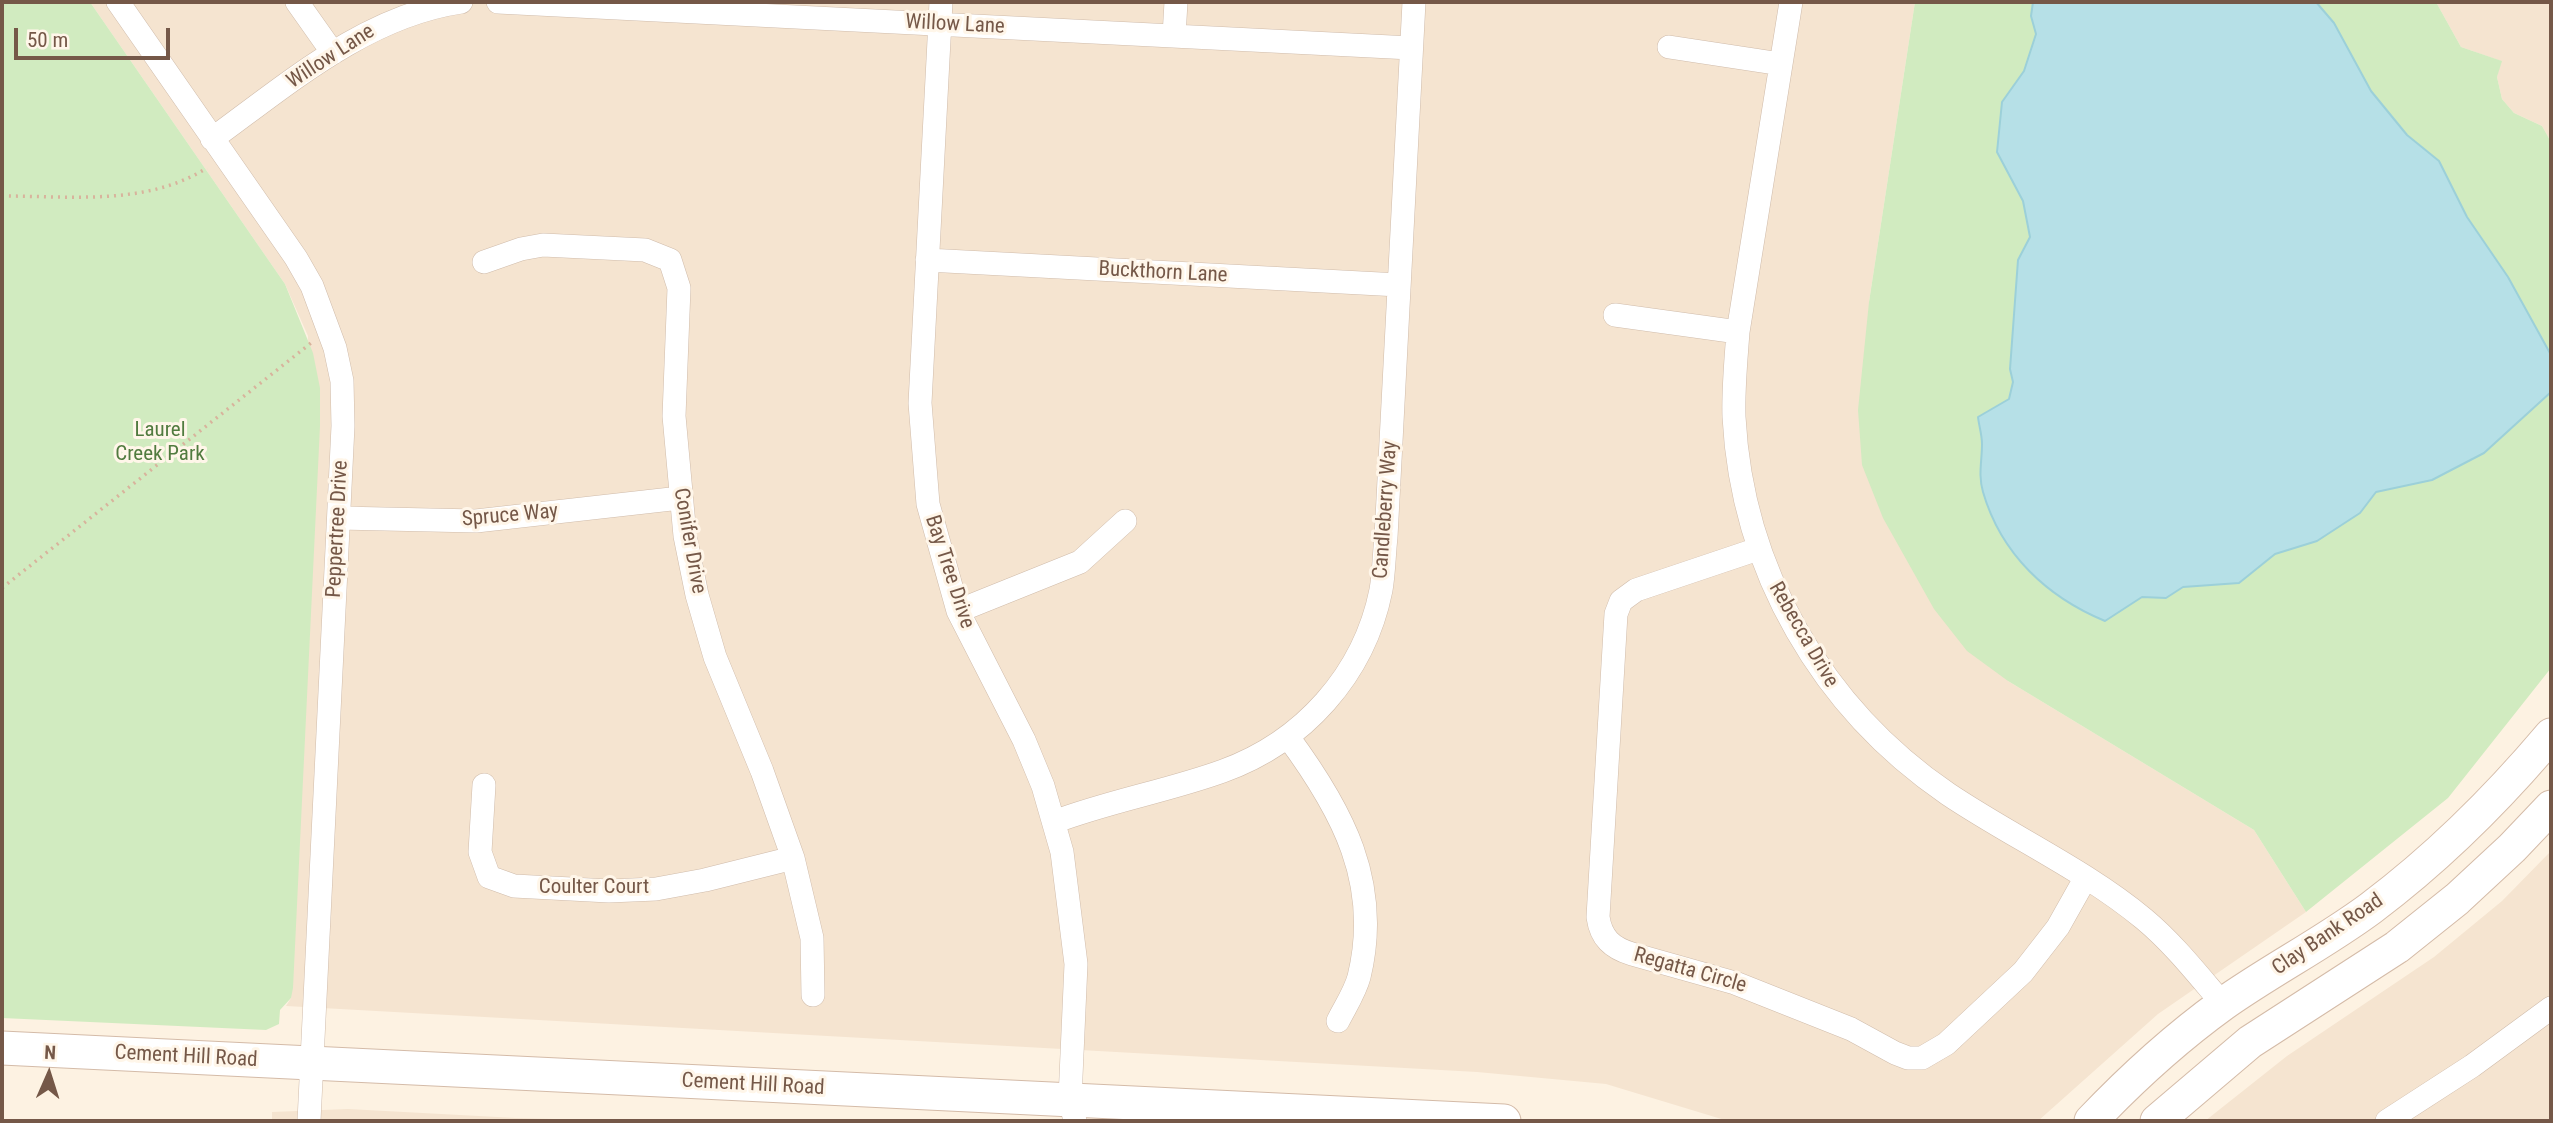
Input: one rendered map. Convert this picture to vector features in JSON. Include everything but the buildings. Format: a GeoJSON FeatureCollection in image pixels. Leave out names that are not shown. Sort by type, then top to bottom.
{"type":"FeatureCollection","features":[{"type":"Feature","properties":{"kind":"street","name":"Peppertree Drive"},"geometry":{"type":"LineString","coordinates":[[118,2],[296,258],[325,315],[342,381],[339,518],[309,1121]]}},
{"type":"Feature","properties":{"kind":"street"},"geometry":{"type":"LineString","coordinates":[[297,2],[333,53]]}},
{"type":"Feature","properties":{"kind":"street","name":"Willow Lane"},"geometry":{"type":"LineString","coordinates":[[212,139],[333,53],[371,30],[402,15],[461,2]]}},
{"type":"Feature","properties":{"kind":"street","name":"Willow Lane"},"geometry":{"type":"LineString","coordinates":[[498,2],[940,13],[1174,36],[1412,48]]}},
{"type":"Feature","properties":{"kind":"street"},"geometry":{"type":"LineString","coordinates":[[1174,36],[1176,2]]}},
{"type":"Feature","properties":{"kind":"street","name":"Candleberry Way"},"geometry":{"type":"LineString","coordinates":[[1054,822],[1222,772],[1255,757],[1288,737],[1316,713],[1342,683],[1367,637],[1381,590],[1414,2]]}},
{"type":"Feature","properties":{"kind":"street","name":"Rebecca Drive"},"geometry":{"type":"LineString","coordinates":[[1791,2],[1738,332],[1734,417],[1758,549],[1791,623],[1815,662],[1866,726],[1902,760],[1948,794],[2144,919],[2223,1004]]}},
{"type":"Feature","properties":{"kind":"street","name":"Bay Tree Drive"},"geometry":{"type":"LineString","coordinates":[[940,13],[920,403],[928,504],[958,611],[1024,740],[1054,822],[1070,894],[1076,964],[1069,1114]]}},
{"type":"Feature","properties":{"kind":"street"},"geometry":{"type":"LineString","coordinates":[[1669,47],[1781,64]]}},
{"type":"Feature","properties":{"kind":"street","name":"Conifer Drive"},"geometry":{"type":"LineString","coordinates":[[484,262],[521,249],[543,245],[645,250],[670,260],[679,288],[674,416],[680,498],[697,595],[715,657],[762,771],[793,858],[812,938],[813,995]]}},
{"type":"Feature","properties":{"kind":"street","name":"Buckthorn Lane"},"geometry":{"type":"LineString","coordinates":[[927,260],[1399,285]]}},
{"type":"Feature","properties":{"kind":"street"},"geometry":{"type":"LineString","coordinates":[[1615,315],[1738,332]]}},
{"type":"Feature","properties":{"kind":"street","name":"Spruce Way"},"geometry":{"type":"LineString","coordinates":[[339,518],[476,521],[680,498]]}},
{"type":"Feature","properties":{"kind":"street"},"geometry":{"type":"LineString","coordinates":[[958,611],[1080,562],[1125,521]]}},
{"type":"Feature","properties":{"kind":"street","name":"Regatta Circle"},"geometry":{"type":"LineString","coordinates":[[1758,549],[1636,590],[1621,601],[1616,614],[1598,917],[1600,929],[1607,940],[1618,950],[1735,983],[1851,1029],[1895,1053],[1908,1058],[1922,1058],[1946,1044],[2024,972],[2058,927],[2085,879]]}},
{"type":"Feature","properties":{"kind":"street","name":"Clay Bank Road"},"geometry":{"type":"LineString","coordinates":[[2091,1121],[2176,1042],[2223,1004],[2369,909],[2427,864],[2480,816],[2551,734]]}},
{"type":"Feature","properties":{"kind":"street"},"geometry":{"type":"LineString","coordinates":[[1288,737],[1334,803],[1352,841],[1362,878],[1364,926],[1359,980],[1338,1021]]}},
{"type":"Feature","properties":{"kind":"street","name":"Coulter Court"},"geometry":{"type":"LineString","coordinates":[[484,785],[480,852],[488,877],[514,887],[609,891],[656,889],[793,858]]}},
{"type":"Feature","properties":{"kind":"street"},"geometry":{"type":"LineString","coordinates":[[2157,1121],[2250,1042],[2397,947],[2512,849],[2551,807]]}},
{"type":"Feature","properties":{"kind":"street"},"geometry":{"type":"LineString","coordinates":[[2387,1121],[2472,1066],[2551,1007]]}},
{"type":"Feature","properties":{"kind":"street","name":"Cement Hill Road"},"geometry":{"type":"LineString","coordinates":[[2,1048],[312,1063],[1069,1114],[1504,1121]]}},
{"type":"Feature","properties":{"kind":"path"},"geometry":{"type":"LineString","coordinates":[[2,196],[120,196],[161,190],[186,181],[208,167]]}},
{"type":"Feature","properties":{"kind":"path"},"geometry":{"type":"LineString","coordinates":[[2,588],[313,341]]}},
{"type":"Feature","properties":{"kind":"shaded area"},"geometry":{"type":"Polygon","coordinates":[[[90,2],[1915,2],[1869,302],[2008,681],[2254,830],[2306,912],[2158,1014],[2038,1121],[1728,1121],[1606,1084],[1477,1072],[286,1006],[291,998],[308,336],[285,284],[90,2]]]}},
{"type":"Feature","properties":{"kind":"shaded area"},"geometry":{"type":"Polygon","coordinates":[[[2436,2],[2551,2],[2551,142],[2542,126],[2514,113],[2502,99],[2497,77],[2501,61],[2461,47],[2436,2]]]}},
{"type":"Feature","properties":{"kind":"shaded area"},"geometry":{"type":"Polygon","coordinates":[[[2551,851],[2551,1121],[2205,1121],[2287,1056],[2434,957],[2502,901],[2551,851]]]}},
{"type":"Feature","properties":{"kind":"shaded area"},"geometry":{"type":"Polygon","coordinates":[[[348,1109],[632,1121],[272,1121],[272,1112],[348,1109]]]}},
{"type":"Feature","properties":{"kind":"green space","name":"Laurel Creek Park"},"geometry":{"type":"Polygon","coordinates":[[[2,2],[90,2],[285,284],[313,353],[320,388],[320,426],[293,988],[291,998],[280,1010],[279,1024],[266,1030],[2,1018],[2,2]]]}},
{"type":"Feature","properties":{"kind":"green space"},"geometry":{"type":"Polygon","coordinates":[[[1915,2],[2436,2],[2461,47],[2502,61],[2497,77],[2502,99],[2514,113],[2542,126],[2551,142],[2551,668],[2448,798],[2306,912],[2254,830],[2008,681],[1967,651],[1934,609],[1883,518],[1862,465],[1858,410],[1869,302],[1915,2]]]}},
{"type":"Feature","properties":{"kind":"water"},"geometry":{"type":"Polygon","coordinates":[[[2033,2],[2316,2],[2334,23],[2371,91],[2407,135],[2439,161],[2467,217],[2508,277],[2551,355],[2551,392],[2484,453],[2432,480],[2376,492],[2360,513],[2317,541],[2275,554],[2239,583],[2183,587],[2166,598],[2142,597],[2105,621],[2084,611],[2046,586],[2014,554],[1991,514],[1980,474],[1982,441],[1978,417],[2009,399],[2013,382],[2010,369],[2018,260],[2030,237],[2023,201],[1997,152],[2002,102],[2024,71],[2036,34],[2031,16],[2033,2]]]}}]}
